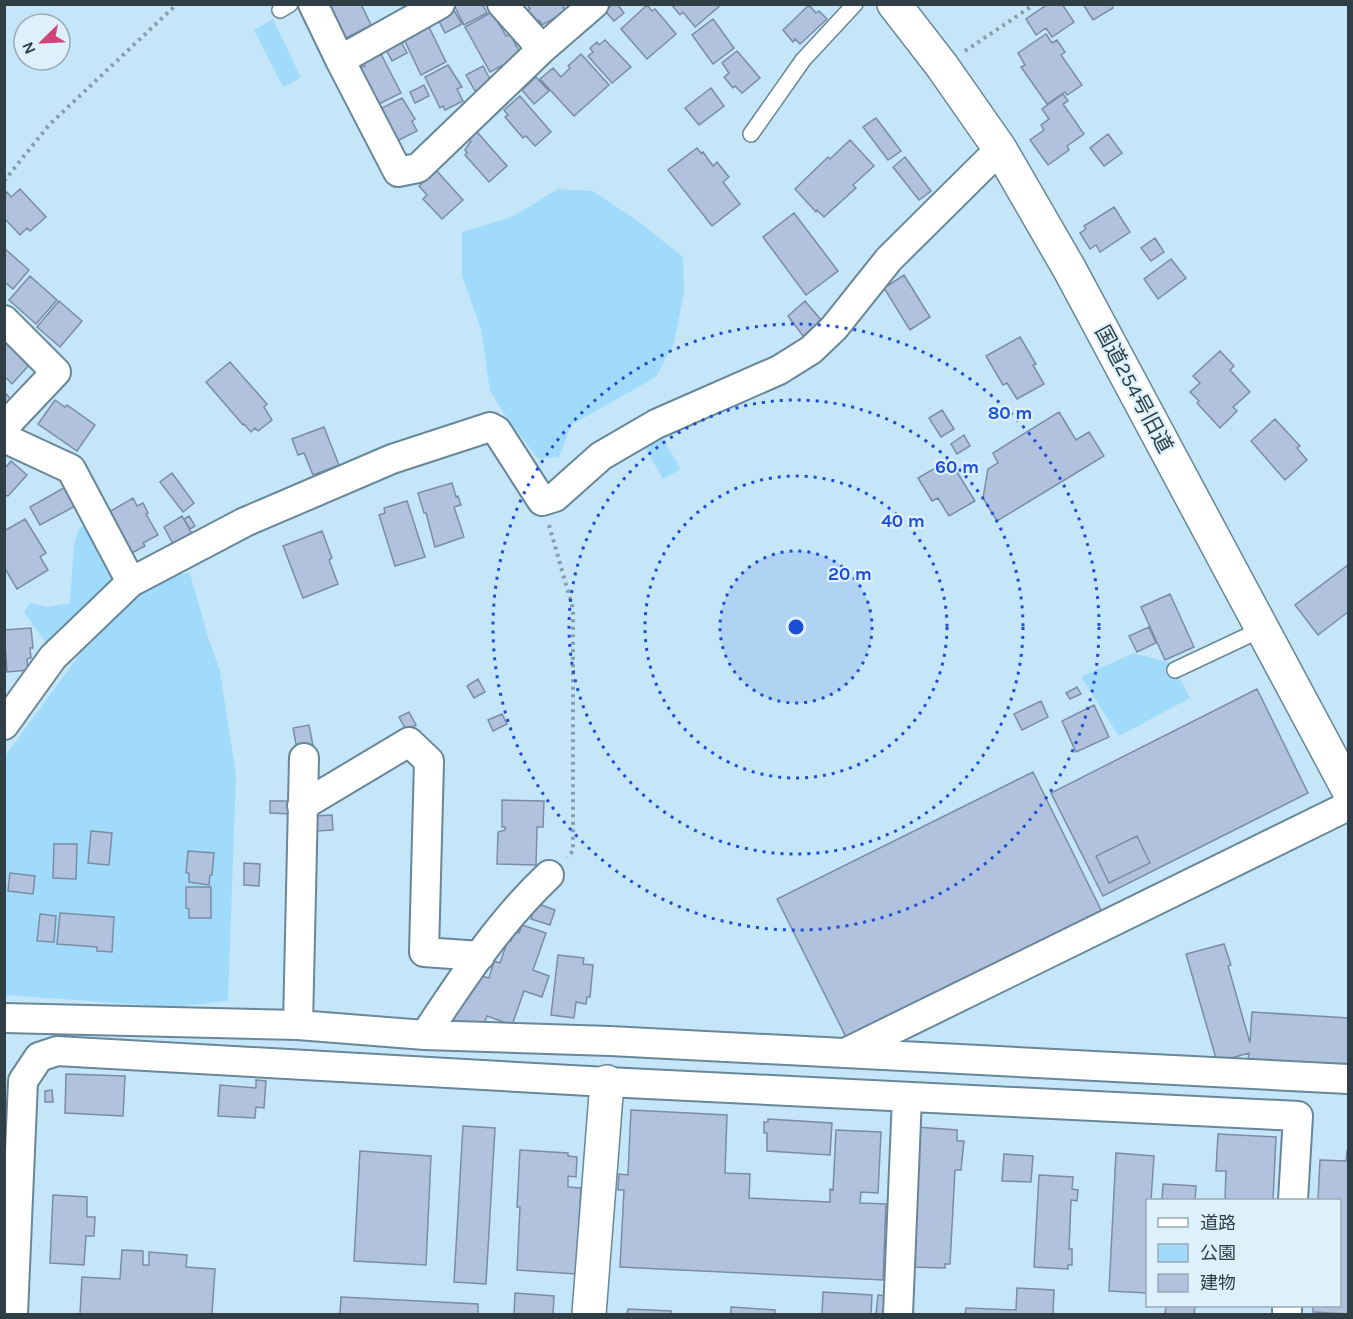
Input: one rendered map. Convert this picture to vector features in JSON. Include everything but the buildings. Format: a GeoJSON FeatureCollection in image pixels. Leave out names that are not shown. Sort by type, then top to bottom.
{"type":"FeatureCollection","features":[{"type":"Feature","properties":{"kind":"street"},"geometry":{"type":"LineString","coordinates":[[313,4],[398,172],[418,168],[542,49],[594,4]]}},
{"type":"Feature","properties":{"kind":"street"},"geometry":{"type":"LineString","coordinates":[[340,60],[440,4]]}},
{"type":"Feature","properties":{"kind":"street"},"geometry":{"type":"LineString","coordinates":[[502,4],[542,49]]}},
{"type":"Feature","properties":{"kind":"street","name":"国道254号旧道"},"geometry":{"type":"LineString","coordinates":[[894,4],[942,66],[1000,149],[1070,270],[1262,629],[1341,758],[1348,789]]}},
{"type":"Feature","properties":{"kind":"street"},"geometry":{"type":"LineString","coordinates":[[4,725],[53,657],[131,582],[244,522],[392,459],[490,427],[496,431],[542,501],[555,497],[602,456],[656,424],[779,370],[811,350],[834,328],[889,259],[1000,149]]}},
{"type":"Feature","properties":{"kind":"street"},"geometry":{"type":"LineString","coordinates":[[4,320],[56,372],[4,427]]}},
{"type":"Feature","properties":{"kind":"street"},"geometry":{"type":"LineString","coordinates":[[4,438],[71,470],[131,582]]}},
{"type":"Feature","properties":{"kind":"street"},"geometry":{"type":"LineString","coordinates":[[302,806],[409,742],[429,761],[424,952],[480,956]]}},
{"type":"Feature","properties":{"kind":"street"},"geometry":{"type":"LineString","coordinates":[[297,1025],[304,758]]}},
{"type":"Feature","properties":{"kind":"street"},"geometry":{"type":"LineString","coordinates":[[843,1054],[1348,806]]}},
{"type":"Feature","properties":{"kind":"street"},"geometry":{"type":"LineString","coordinates":[[424,1035],[472,964],[529,894],[549,875]]}},
{"type":"Feature","properties":{"kind":"street"},"geometry":{"type":"LineString","coordinates":[[4,1018],[297,1025],[424,1035],[610,1041],[1348,1079]]}},
{"type":"Feature","properties":{"kind":"street"},"geometry":{"type":"LineString","coordinates":[[589,1314],[610,1041]]}},
{"type":"Feature","properties":{"kind":"street"},"geometry":{"type":"LineString","coordinates":[[13,1314],[23,1081],[39,1057],[57,1051],[607,1082],[1298,1116],[1293,1199]]}},
{"type":"Feature","properties":{"kind":"street"},"geometry":{"type":"LineString","coordinates":[[898,1314],[906,1097]]}},
{"type":"Feature","properties":{"kind":"lane"},"geometry":{"type":"LineString","coordinates":[[751,134],[803,60],[855,4]]}},
{"type":"Feature","properties":{"kind":"lane"},"geometry":{"type":"LineString","coordinates":[[1175,670],[1262,629]]}},
{"type":"Feature","properties":{"kind":"path"},"geometry":{"type":"LineString","coordinates":[[4,181],[49,124],[177,4]]}},
{"type":"Feature","properties":{"kind":"path"},"geometry":{"type":"LineString","coordinates":[[942,66],[1035,4]]}},
{"type":"Feature","properties":{"kind":"path"},"geometry":{"type":"LineString","coordinates":[[542,501],[573,609],[573,851],[549,875]]}},
{"type":"Feature","properties":{"kind":"green space"},"geometry":{"type":"Polygon","coordinates":[[[273,19],[301,78],[283,87],[254,30],[273,19]]]}},
{"type":"Feature","properties":{"kind":"green space"},"geometry":{"type":"Polygon","coordinates":[[[558,189],[593,191],[639,222],[683,257],[684,292],[674,343],[656,377],[571,425],[559,457],[538,459],[490,391],[481,329],[462,276],[462,232],[512,217],[558,189]]]}},
{"type":"Feature","properties":{"kind":"green space"},"geometry":{"type":"Polygon","coordinates":[[[658,431],[681,469],[663,479],[641,441],[658,431]]]}},
{"type":"Feature","properties":{"kind":"green space"},"geometry":{"type":"Polygon","coordinates":[[[91,523],[119,577],[50,649],[24,612],[30,603],[48,607],[70,603],[74,545],[79,528],[91,523]]]}},
{"type":"Feature","properties":{"kind":"green space"},"geometry":{"type":"Polygon","coordinates":[[[190,573],[220,671],[236,775],[228,1001],[173,1007],[5,995],[5,756],[82,651],[134,598],[168,575],[190,573]]]}},
{"type":"Feature","properties":{"kind":"green space"},"geometry":{"type":"Polygon","coordinates":[[[1133,653],[1172,663],[1190,698],[1119,736],[1081,677],[1133,653]]]}}]}
